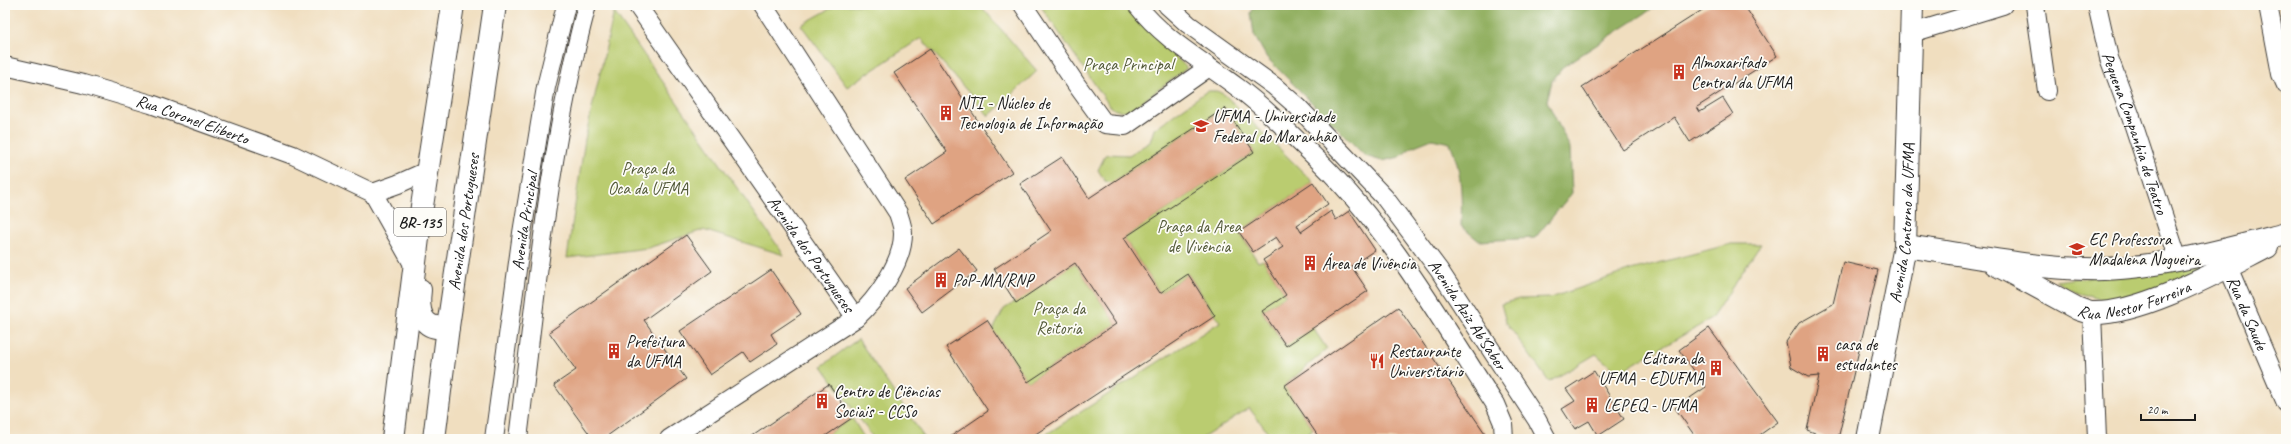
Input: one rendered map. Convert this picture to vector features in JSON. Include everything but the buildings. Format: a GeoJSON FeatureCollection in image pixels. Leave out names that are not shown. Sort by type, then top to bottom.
{"type":"FeatureCollection","features":[{"type":"Feature","properties":{"kind":"main road","name":"BR-135"},"geometry":{"type":"LineString","coordinates":[[394,439],[422,206],[453,5]]}},
{"type":"Feature","properties":{"kind":"main road","name":"Avenida dos Portugueses"},"geometry":{"type":"LineString","coordinates":[[434,439],[448,327],[495,5]]}},
{"type":"Feature","properties":{"kind":"main road","name":"Avenida Contorno da UFMA"},"geometry":{"type":"LineString","coordinates":[[1868,439],[1905,246],[1912,5]]}},
{"type":"Feature","properties":{"kind":"main road"},"geometry":{"type":"LineString","coordinates":[[422,206],[426,234],[419,298],[421,312],[430,327],[437,329],[448,327]]}},
{"type":"Feature","properties":{"kind":"main road","name":"Rua Nestor Ferreira"},"geometry":{"type":"LineString","coordinates":[[1905,246],[2054,267],[2087,269],[2178,260],[2286,234]]}},
{"type":"Feature","properties":{"kind":"main road","name":"Rua Nestor Ferreira"},"geometry":{"type":"LineString","coordinates":[[1983,257],[2078,309],[2092,313],[2126,309],[2180,290],[2286,238]]}},
{"type":"Feature","properties":{"kind":"street","name":"Avenida Principal"},"geometry":{"type":"LineString","coordinates":[[494,439],[522,233],[546,87],[566,5]]}},
{"type":"Feature","properties":{"kind":"street","name":"Avenida Principal"},"geometry":{"type":"LineString","coordinates":[[518,439],[551,177],[576,46],[587,5]]}},
{"type":"Feature","properties":{"kind":"street","name":"Avenida dos Portugueses"},"geometry":{"type":"LineString","coordinates":[[637,5],[856,318],[876,298],[898,255],[903,234],[898,213],[763,5]]}},
{"type":"Feature","properties":{"kind":"street"},"geometry":{"type":"LineString","coordinates":[[1023,5],[1105,124],[1125,126],[1210,67]]}},
{"type":"Feature","properties":{"kind":"street","name":"Avenida Aziz Ab'Saber"},"geometry":{"type":"LineString","coordinates":[[1137,5],[1151,22],[1171,40],[1210,67],[1264,109],[1353,197],[1400,259],[1495,404],[1503,423],[1504,439]]}},
{"type":"Feature","properties":{"kind":"street","name":"Avenida Aziz Ab'Saber"},"geometry":{"type":"LineString","coordinates":[[1167,5],[1188,24],[1274,86],[1303,112],[1384,198],[1439,270],[1537,420],[1547,439]]}},
{"type":"Feature","properties":{"kind":"street"},"geometry":{"type":"LineString","coordinates":[[1912,33],[2003,5]]}},
{"type":"Feature","properties":{"kind":"street"},"geometry":{"type":"LineString","coordinates":[[2035,5],[2047,91]]}},
{"type":"Feature","properties":{"kind":"street","name":"Pequena Companhia de Teatro"},"geometry":{"type":"LineString","coordinates":[[2097,5],[2109,58],[2131,117],[2178,260]]}},
{"type":"Feature","properties":{"kind":"street"},"geometry":{"type":"LineString","coordinates":[[2268,5],[2281,74],[2286,85]]}},
{"type":"Feature","properties":{"kind":"street"},"geometry":{"type":"LineString","coordinates":[[1171,40],[1188,24]]}},
{"type":"Feature","properties":{"kind":"street","name":"Rua Coronel Eliberto"},"geometry":{"type":"LineString","coordinates":[[5,66],[83,84],[151,104],[293,155],[373,193]]}},
{"type":"Feature","properties":{"kind":"street"},"geometry":{"type":"LineString","coordinates":[[414,266],[373,193],[427,171]]}},
{"type":"Feature","properties":{"kind":"street","name":"Rua da Saude"},"geometry":{"type":"LineString","coordinates":[[2228,267],[2286,403]]}},
{"type":"Feature","properties":{"kind":"street"},"geometry":{"type":"LineString","coordinates":[[515,292],[536,293]]}},
{"type":"Feature","properties":{"kind":"street"},"geometry":{"type":"LineString","coordinates":[[2092,313],[2097,439]]}},
{"type":"Feature","properties":{"kind":"street"},"geometry":{"type":"LineString","coordinates":[[669,439],[856,318]]}},
{"type":"Feature","properties":{"kind":"green space"},"geometry":{"type":"Polygon","coordinates":[[[837,5],[980,5],[1037,71],[989,116],[921,38],[847,87],[801,25],[837,5]]]}},
{"type":"Feature","properties":{"kind":"green space","name":"Praça Principal"},"geometry":{"type":"Polygon","coordinates":[[[1040,5],[1128,5],[1137,18],[1187,68],[1130,111],[1115,110],[1109,105],[1040,5]]]}},
{"type":"Feature","properties":{"kind":"green space"},"geometry":{"type":"Polygon","coordinates":[[[1255,5],[1658,5],[1564,66],[1552,81],[1547,101],[1570,148],[1572,193],[1535,238],[1479,241],[1461,226],[1461,194],[1459,173],[1450,143],[1432,139],[1412,147],[1400,157],[1382,161],[1365,156],[1267,58],[1254,35],[1251,13],[1255,5]]]}},
{"type":"Feature","properties":{"kind":"green space","name":"Praça da Oca da UFMA"},"geometry":{"type":"Polygon","coordinates":[[[614,12],[784,255],[703,230],[648,248],[567,258],[585,139],[614,12]]]}},
{"type":"Feature","properties":{"kind":"green space","name":"Praça da Area de Vivência"},"geometry":{"type":"Polygon","coordinates":[[[1207,91],[1217,91],[1225,95],[1313,182],[1239,232],[1258,262],[1263,260],[1286,295],[1262,311],[1285,346],[1313,328],[1327,349],[1284,386],[1313,429],[1300,439],[1273,439],[1249,408],[1201,439],[1039,439],[1220,322],[1188,274],[1160,293],[1124,238],[1254,152],[1225,108],[1111,183],[1105,181],[1098,170],[1106,154],[1129,155],[1150,142],[1154,129],[1207,91]]]}},
{"type":"Feature","properties":{"kind":"green space"},"geometry":{"type":"Polygon","coordinates":[[[1731,244],[1761,244],[1711,319],[1618,373],[1596,354],[1549,382],[1506,322],[1501,304],[1519,299],[1550,298],[1631,270],[1731,244]]]}},
{"type":"Feature","properties":{"kind":"green space"},"geometry":{"type":"Polygon","coordinates":[[[2200,259],[2213,266],[2162,288],[2136,297],[2102,300],[2081,294],[2055,281],[2110,274],[2200,259]]]}},
{"type":"Feature","properties":{"kind":"green space","name":"Praça da Reitoria"},"geometry":{"type":"Polygon","coordinates":[[[1075,263],[1116,324],[1028,382],[993,330],[1004,309],[1075,263]]]}},
{"type":"Feature","properties":{"kind":"green space"},"geometry":{"type":"Polygon","coordinates":[[[858,339],[925,439],[874,439],[822,366],[858,339]]]}},
{"type":"Feature","properties":{"kind":"green space"},"geometry":{"type":"Polygon","coordinates":[[[852,418],[865,439],[821,439],[852,418]]]}},
{"type":"Feature","properties":{"kind":"place","name":"Almoxarifado Central da UFMA"},"geometry":{"type":"Point","coordinates":[1679,72]}},
{"type":"Feature","properties":{"kind":"place","name":"NTI - Núcleo de Tecnologia de Informação"},"geometry":{"type":"Point","coordinates":[946,113]}},
{"type":"Feature","properties":{"kind":"place","name":"UFMA - Universidade Federal do Maranhão"},"geometry":{"type":"Point","coordinates":[1201,126]}},
{"type":"Feature","properties":{"kind":"place","name":"EC Professora Madalena Nogueira"},"geometry":{"type":"Point","coordinates":[2077,249]}},
{"type":"Feature","properties":{"kind":"place","name":"Área de Vivência"},"geometry":{"type":"Point","coordinates":[1310,263]}},
{"type":"Feature","properties":{"kind":"place","name":"PoP-MA/RNP"},"geometry":{"type":"Point","coordinates":[941,280]}},
{"type":"Feature","properties":{"kind":"place","name":"Prefeitura da UFMA"},"geometry":{"type":"Point","coordinates":[614,351]}},
{"type":"Feature","properties":{"kind":"place","name":"casa de estudantes"},"geometry":{"type":"Point","coordinates":[1823,354]}},
{"type":"Feature","properties":{"kind":"place","name":"Restaurante Universitário"},"geometry":{"type":"Point","coordinates":[1377,361]}},
{"type":"Feature","properties":{"kind":"place","name":"Editora da UFMA - EDUFMA"},"geometry":{"type":"Point","coordinates":[1716,368]}},
{"type":"Feature","properties":{"kind":"place","name":"Centro de Ciências Sociais - CCSo"},"geometry":{"type":"Point","coordinates":[822,401]}},
{"type":"Feature","properties":{"kind":"place","name":"LEPEQ - UFMA"},"geometry":{"type":"Point","coordinates":[1592,405]}}]}
